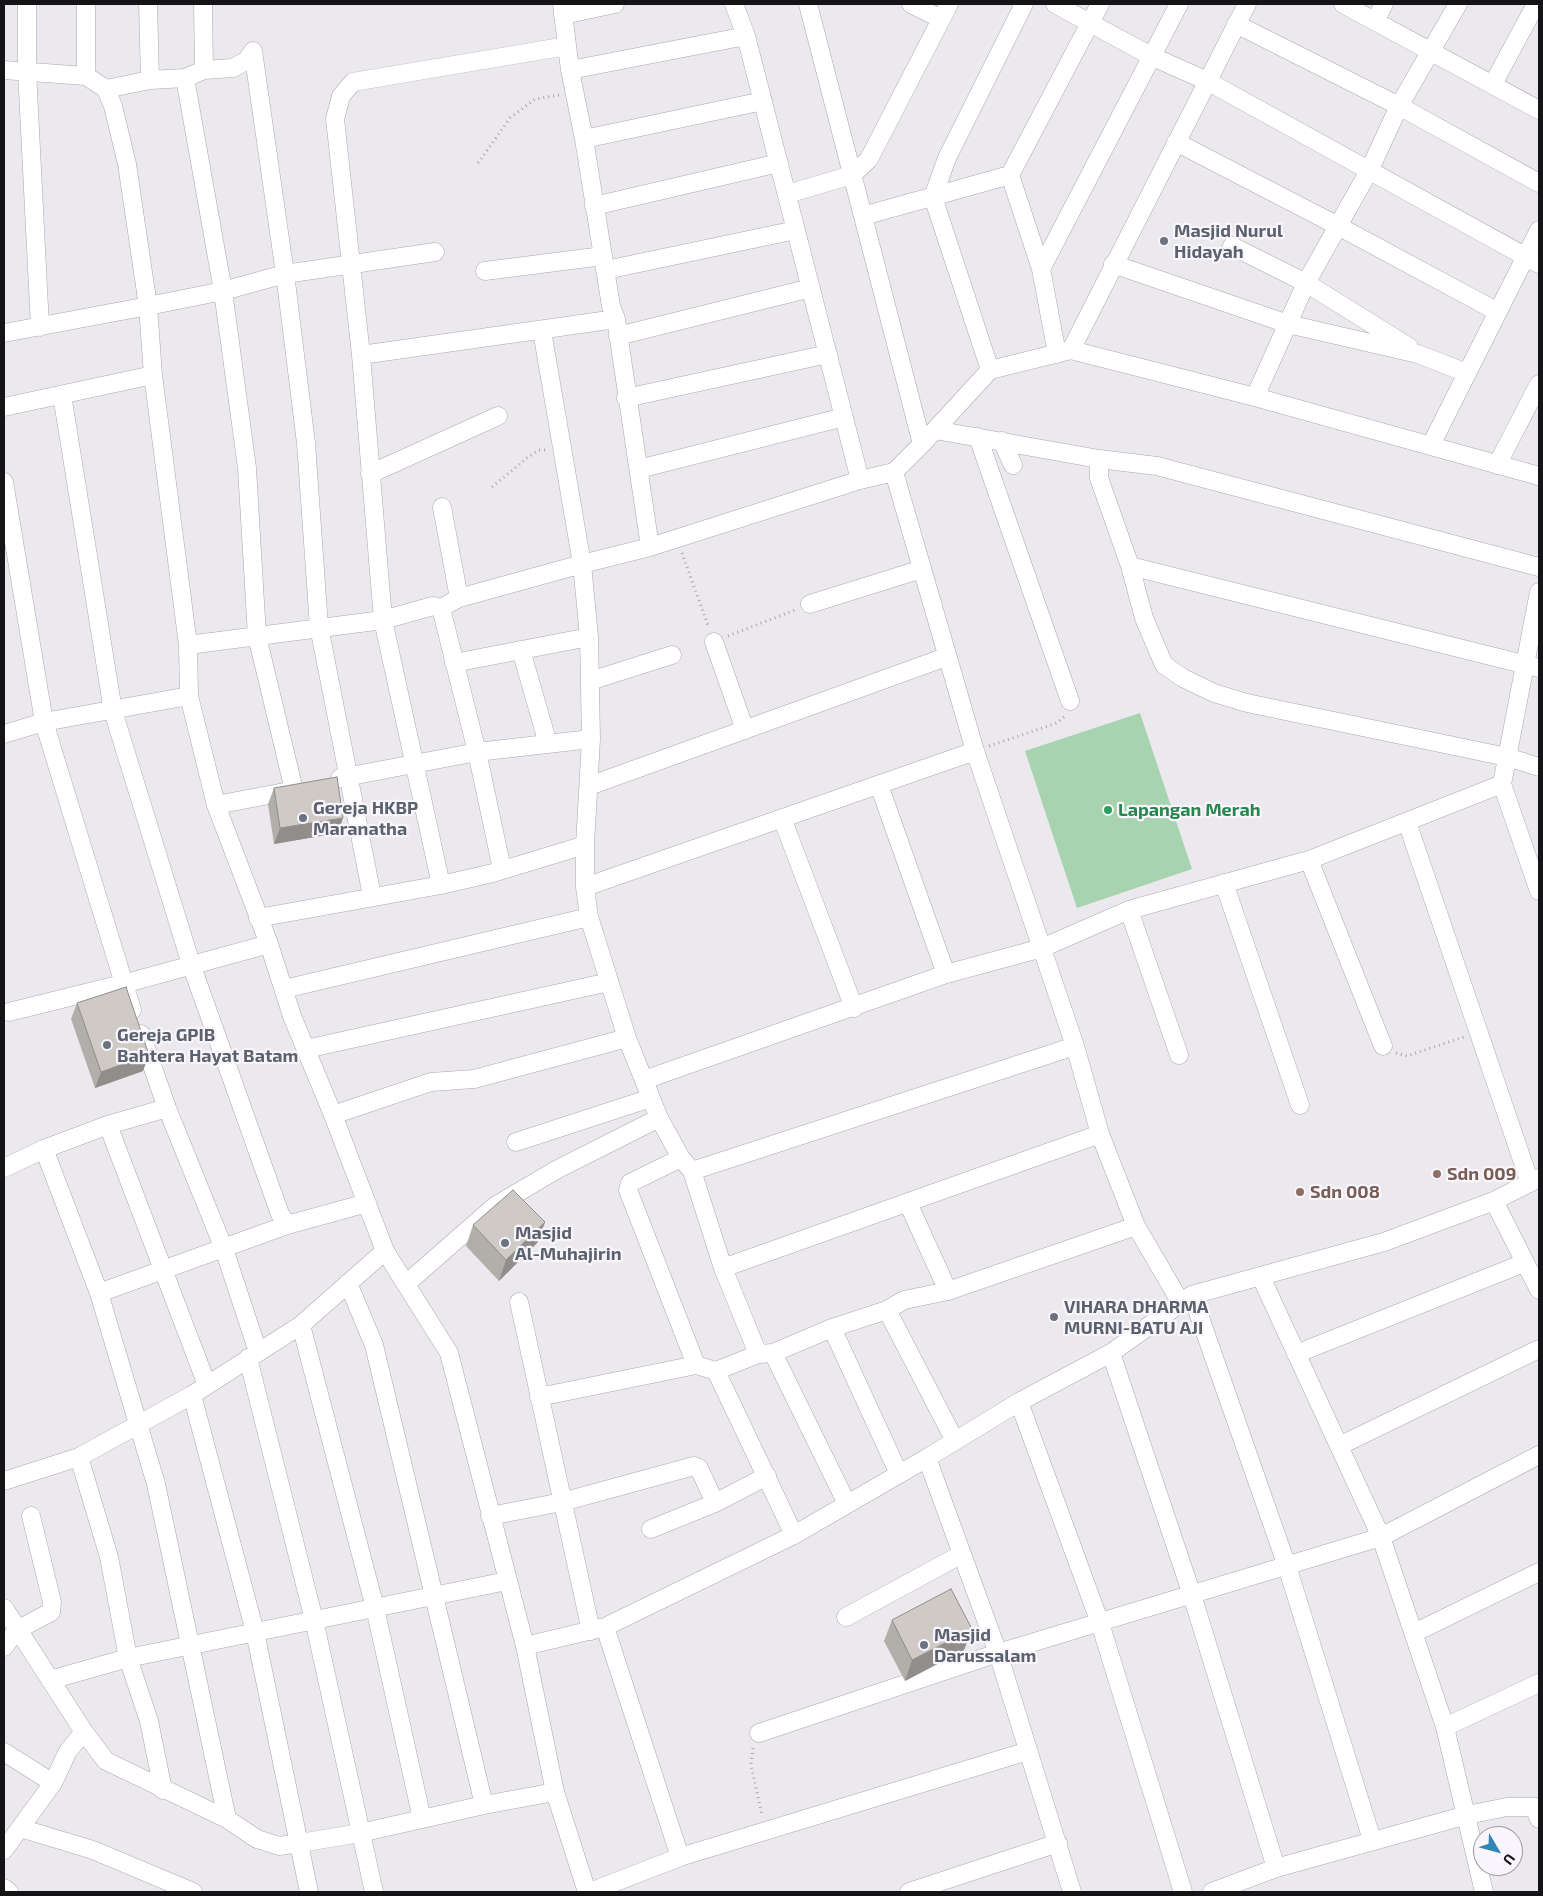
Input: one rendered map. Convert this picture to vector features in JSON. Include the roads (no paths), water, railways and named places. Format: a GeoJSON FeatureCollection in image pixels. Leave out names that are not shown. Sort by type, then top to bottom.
{"type":"FeatureCollection","features":[{"type":"Feature","properties":{"kind":"street"},"geometry":{"type":"LineString","coordinates":[[27,4],[27,71],[40,327]]}},
{"type":"Feature","properties":{"kind":"street"},"geometry":{"type":"LineString","coordinates":[[86,4],[86,76]]}},
{"type":"Feature","properties":{"kind":"street"},"geometry":{"type":"LineString","coordinates":[[148,4],[150,80]]}},
{"type":"Feature","properties":{"kind":"street"},"geometry":{"type":"LineString","coordinates":[[203,4],[204,70]]}},
{"type":"Feature","properties":{"kind":"street"},"geometry":{"type":"LineString","coordinates":[[615,4],[562,9],[570,70],[584,139],[611,306],[617,327],[626,398],[639,469],[650,548]]}},
{"type":"Feature","properties":{"kind":"street"},"geometry":{"type":"LineString","coordinates":[[734,4],[746,36],[860,480]]}},
{"type":"Feature","properties":{"kind":"street"},"geometry":{"type":"LineString","coordinates":[[808,4],[922,444]]}},
{"type":"Feature","properties":{"kind":"street"},"geometry":{"type":"LineString","coordinates":[[786,194],[852,175],[869,159],[945,11],[911,4]]}},
{"type":"Feature","properties":{"kind":"street"},"geometry":{"type":"LineString","coordinates":[[990,370],[933,196],[948,158],[1024,4]]}},
{"type":"Feature","properties":{"kind":"street"},"geometry":{"type":"LineString","coordinates":[[1056,4],[1151,56],[1206,81],[1370,169],[1533,260]]}},
{"type":"Feature","properties":{"kind":"street"},"geometry":{"type":"LineString","coordinates":[[1064,352],[1041,269],[1010,175],[1100,4]]}},
{"type":"Feature","properties":{"kind":"street"},"geometry":{"type":"LineString","coordinates":[[1041,269],[1179,4]]}},
{"type":"Feature","properties":{"kind":"street"},"geometry":{"type":"LineString","coordinates":[[1064,352],[1113,264],[1247,4]]}},
{"type":"Feature","properties":{"kind":"street"},"geometry":{"type":"LineString","coordinates":[[1343,4],[1539,110]]}},
{"type":"Feature","properties":{"kind":"street"},"geometry":{"type":"LineString","coordinates":[[1375,21],[1384,4]]}},
{"type":"Feature","properties":{"kind":"street"},"geometry":{"type":"LineString","coordinates":[[1255,397],[1306,283],[1370,169],[1399,106],[1432,52],[1458,4]]}},
{"type":"Feature","properties":{"kind":"street"},"geometry":{"type":"LineString","coordinates":[[1493,84],[1536,4]]}},
{"type":"Feature","properties":{"kind":"street"},"geometry":{"type":"LineString","coordinates":[[1236,24],[1399,106],[1539,182]]}},
{"type":"Feature","properties":{"kind":"street"},"geometry":{"type":"LineString","coordinates":[[570,70],[746,36]]}},
{"type":"Feature","properties":{"kind":"street"},"geometry":{"type":"LineString","coordinates":[[441,886],[383,620],[361,355],[335,119],[340,96],[353,82],[567,46]]}},
{"type":"Feature","properties":{"kind":"street"},"geometry":{"type":"LineString","coordinates":[[106,89],[150,80],[185,78],[204,70],[233,68],[246,61],[253,51],[285,274],[306,443],[319,627],[350,775],[372,896]]}},
{"type":"Feature","properties":{"kind":"street"},"geometry":{"type":"LineString","coordinates":[[4,70],[86,76],[106,89],[113,106],[127,164],[148,306],[153,375],[188,645],[190,696],[216,805],[269,944],[292,1016],[333,1114],[386,1250],[450,1354],[506,1581],[525,1646],[555,1792],[589,1892],[680,1857],[1028,1751]]}},
{"type":"Feature","properties":{"kind":"street"},"geometry":{"type":"LineString","coordinates":[[185,78],[223,291],[247,468],[256,636],[294,790]]}},
{"type":"Feature","properties":{"kind":"street"},"geometry":{"type":"LineString","coordinates":[[584,139],[763,101]]}},
{"type":"Feature","properties":{"kind":"street"},"geometry":{"type":"LineString","coordinates":[[1176,142],[1498,312]]}},
{"type":"Feature","properties":{"kind":"street"},"geometry":{"type":"LineString","coordinates":[[594,206],[778,163]]}},
{"type":"Feature","properties":{"kind":"street"},"geometry":{"type":"LineString","coordinates":[[863,216],[1010,175]]}},
{"type":"Feature","properties":{"kind":"street"},"geometry":{"type":"LineString","coordinates":[[485,270],[605,263],[796,230]]}},
{"type":"Feature","properties":{"kind":"street"},"geometry":{"type":"LineString","coordinates":[[1431,444],[1498,312],[1533,260],[1539,230]]}},
{"type":"Feature","properties":{"kind":"street"},"geometry":{"type":"LineString","coordinates":[[1232,246],[1306,283],[1418,354]]}},
{"type":"Feature","properties":{"kind":"street"},"geometry":{"type":"LineString","coordinates":[[4,333],[223,291],[285,274],[435,252]]}},
{"type":"Feature","properties":{"kind":"street"},"geometry":{"type":"LineString","coordinates":[[1113,264],[1288,324],[1418,354],[1467,373]]}},
{"type":"Feature","properties":{"kind":"street"},"geometry":{"type":"LineString","coordinates":[[361,355],[542,331],[617,327],[811,288]]}},
{"type":"Feature","properties":{"kind":"street"},"geometry":{"type":"LineString","coordinates":[[542,331],[582,564],[589,637],[591,739],[585,845],[585,887],[589,917],[627,1038],[659,1118],[686,1164],[723,1268],[766,1354],[847,1504]]}},
{"type":"Feature","properties":{"kind":"street"},"geometry":{"type":"LineString","coordinates":[[188,645],[383,620],[433,606],[441,608],[459,598],[582,564],[650,548],[860,480],[894,472],[936,430],[990,370],[1064,352],[1255,397],[1431,444],[1539,476]]}},
{"type":"Feature","properties":{"kind":"street"},"geometry":{"type":"LineString","coordinates":[[626,398],[828,354]]}},
{"type":"Feature","properties":{"kind":"street"},"geometry":{"type":"LineString","coordinates":[[4,407],[153,375]]}},
{"type":"Feature","properties":{"kind":"street"},"geometry":{"type":"LineString","coordinates":[[1497,465],[1539,384]]}},
{"type":"Feature","properties":{"kind":"street"},"geometry":{"type":"LineString","coordinates":[[62,395],[113,711],[191,964],[280,1214],[286,1225]]}},
{"type":"Feature","properties":{"kind":"street"},"geometry":{"type":"LineString","coordinates":[[370,474],[498,416]]}},
{"type":"Feature","properties":{"kind":"street"},"geometry":{"type":"LineString","coordinates":[[639,469],[844,417]]}},
{"type":"Feature","properties":{"kind":"street"},"geometry":{"type":"LineString","coordinates":[[936,430],[1099,459],[1158,466],[1539,566]]}},
{"type":"Feature","properties":{"kind":"street"},"geometry":{"type":"LineString","coordinates":[[978,437],[1070,701]]}},
{"type":"Feature","properties":{"kind":"street"},"geometry":{"type":"LineString","coordinates":[[1002,441],[1013,465]]}},
{"type":"Feature","properties":{"kind":"street"},"geometry":{"type":"LineString","coordinates":[[1099,459],[1099,478],[1130,566],[1144,618],[1164,665],[1183,678],[1214,693],[1247,703],[1506,757],[1539,767]]}},
{"type":"Feature","properties":{"kind":"street"},"geometry":{"type":"LineString","coordinates":[[894,472],[946,657],[975,751],[1075,1046],[1100,1134],[1136,1226],[1186,1299],[1287,1566],[1372,1840]]}},
{"type":"Feature","properties":{"kind":"street"},"geometry":{"type":"LineString","coordinates":[[4,482],[7,526],[44,722],[123,984],[167,1108],[224,1249],[253,1355],[374,1892]]}},
{"type":"Feature","properties":{"kind":"street"},"geometry":{"type":"LineString","coordinates":[[442,507],[459,598]]}},
{"type":"Feature","properties":{"kind":"street"},"geometry":{"type":"LineString","coordinates":[[1130,566],[1532,666]]}},
{"type":"Feature","properties":{"kind":"street"},"geometry":{"type":"LineString","coordinates":[[810,604],[922,569]]}},
{"type":"Feature","properties":{"kind":"street"},"geometry":{"type":"LineString","coordinates":[[1539,592],[1532,666],[1506,757],[1502,784],[1539,891]]}},
{"type":"Feature","properties":{"kind":"street"},"geometry":{"type":"LineString","coordinates":[[441,608],[477,752],[502,869]]}},
{"type":"Feature","properties":{"kind":"street"},"geometry":{"type":"LineString","coordinates":[[454,663],[589,637]]}},
{"type":"Feature","properties":{"kind":"street"},"geometry":{"type":"LineString","coordinates":[[714,642],[745,730]]}},
{"type":"Feature","properties":{"kind":"street"},"geometry":{"type":"LineString","coordinates":[[521,650],[548,744]]}},
{"type":"Feature","properties":{"kind":"street"},"geometry":{"type":"LineString","coordinates":[[590,681],[672,655]]}},
{"type":"Feature","properties":{"kind":"street"},"geometry":{"type":"LineString","coordinates":[[589,786],[946,657]]}},
{"type":"Feature","properties":{"kind":"street"},"geometry":{"type":"LineString","coordinates":[[4,734],[44,722],[190,696]]}},
{"type":"Feature","properties":{"kind":"street"},"geometry":{"type":"LineString","coordinates":[[216,805],[294,790],[350,775],[413,763],[477,752],[591,739]]}},
{"type":"Feature","properties":{"kind":"street"},"geometry":{"type":"LineString","coordinates":[[585,887],[975,751]]}},
{"type":"Feature","properties":{"kind":"street"},"geometry":{"type":"LineString","coordinates":[[644,1080],[854,1008],[946,974],[1042,948],[1130,910],[1310,860],[1502,784]]}},
{"type":"Feature","properties":{"kind":"street"},"geometry":{"type":"LineString","coordinates":[[879,785],[946,974]]}},
{"type":"Feature","properties":{"kind":"street"},"geometry":{"type":"LineString","coordinates":[[782,818],[854,1008]]}},
{"type":"Feature","properties":{"kind":"street"},"geometry":{"type":"LineString","coordinates":[[525,1646],[598,1629],[794,1535],[1019,1402],[1111,1354],[1186,1299],[1384,1242],[1494,1201],[1535,1180],[1479,1032],[1407,822]]}},
{"type":"Feature","properties":{"kind":"street"},"geometry":{"type":"LineString","coordinates":[[258,918],[372,896],[441,886],[585,845]]}},
{"type":"Feature","properties":{"kind":"street"},"geometry":{"type":"LineString","coordinates":[[1310,860],[1383,1046]]}},
{"type":"Feature","properties":{"kind":"street"},"geometry":{"type":"LineString","coordinates":[[1224,883],[1300,1106]]}},
{"type":"Feature","properties":{"kind":"street"},"geometry":{"type":"LineString","coordinates":[[1130,910],[1179,1055]]}},
{"type":"Feature","properties":{"kind":"street"},"geometry":{"type":"LineString","coordinates":[[284,989],[589,917]]}},
{"type":"Feature","properties":{"kind":"street"},"geometry":{"type":"LineString","coordinates":[[9,1012],[123,984],[269,944]]}},
{"type":"Feature","properties":{"kind":"street"},"geometry":{"type":"LineString","coordinates":[[306,1049],[609,982]]}},
{"type":"Feature","properties":{"kind":"street"},"geometry":{"type":"LineString","coordinates":[[333,1114],[431,1082],[474,1079],[627,1038]]}},
{"type":"Feature","properties":{"kind":"street"},"geometry":{"type":"LineString","coordinates":[[696,1365],[628,1190],[630,1183],[686,1164],[1075,1046]]}},
{"type":"Feature","properties":{"kind":"street"},"geometry":{"type":"LineString","coordinates":[[516,1142],[651,1098]]}},
{"type":"Feature","properties":{"kind":"street"},"geometry":{"type":"LineString","coordinates":[[4,1168],[44,1149],[108,1125],[167,1108]]}},
{"type":"Feature","properties":{"kind":"street"},"geometry":{"type":"LineString","coordinates":[[406,1284],[496,1206],[556,1170],[659,1118]]}},
{"type":"Feature","properties":{"kind":"street"},"geometry":{"type":"LineString","coordinates":[[108,1125],[164,1270],[199,1390],[256,1632],[310,1892]]}},
{"type":"Feature","properties":{"kind":"street"},"geometry":{"type":"LineString","coordinates":[[723,1268],[1100,1134]]}},
{"type":"Feature","properties":{"kind":"street"},"geometry":{"type":"LineString","coordinates":[[44,1149],[99,1292],[156,1484],[227,1819]]}},
{"type":"Feature","properties":{"kind":"street"},"geometry":{"type":"LineString","coordinates":[[1494,1201],[1539,1290]]}},
{"type":"Feature","properties":{"kind":"street"},"geometry":{"type":"LineString","coordinates":[[99,1292],[224,1249],[286,1225],[367,1203]]}},
{"type":"Feature","properties":{"kind":"street"},"geometry":{"type":"LineString","coordinates":[[908,1203],[948,1291]]}},
{"type":"Feature","properties":{"kind":"street"},"geometry":{"type":"LineString","coordinates":[[539,1397],[696,1365],[716,1371],[832,1328],[887,1310],[904,1300],[948,1291],[1136,1226]]}},
{"type":"Feature","properties":{"kind":"street"},"geometry":{"type":"LineString","coordinates":[[4,1481],[79,1457],[199,1390],[300,1325],[386,1250]]}},
{"type":"Feature","properties":{"kind":"street"},"geometry":{"type":"LineString","coordinates":[[1296,1354],[1524,1263]]}},
{"type":"Feature","properties":{"kind":"street"},"geometry":{"type":"LineString","coordinates":[[1261,1277],[1381,1537],[1445,1727],[1484,1892]]}},
{"type":"Feature","properties":{"kind":"street"},"geometry":{"type":"LineString","coordinates":[[348,1283],[374,1345],[484,1805]]}},
{"type":"Feature","properties":{"kind":"street"},"geometry":{"type":"LineString","coordinates":[[519,1302],[562,1502],[598,1629],[680,1857]]}},
{"type":"Feature","properties":{"kind":"street"},"geometry":{"type":"LineString","coordinates":[[887,1310],[954,1441]]}},
{"type":"Feature","properties":{"kind":"street"},"geometry":{"type":"LineString","coordinates":[[300,1325],[375,1608],[422,1819]]}},
{"type":"Feature","properties":{"kind":"street"},"geometry":{"type":"LineString","coordinates":[[832,1328],[899,1474]]}},
{"type":"Feature","properties":{"kind":"street"},"geometry":{"type":"LineString","coordinates":[[1339,1446],[1539,1349]]}},
{"type":"Feature","properties":{"kind":"street"},"geometry":{"type":"LineString","coordinates":[[1111,1354],[1192,1595],[1276,1868]]}},
{"type":"Feature","properties":{"kind":"street"},"geometry":{"type":"LineString","coordinates":[[716,1371],[794,1535]]}},
{"type":"Feature","properties":{"kind":"street"},"geometry":{"type":"LineString","coordinates":[[1019,1402],[1100,1622],[1183,1892]]}},
{"type":"Feature","properties":{"kind":"street"},"geometry":{"type":"LineString","coordinates":[[759,1733],[998,1653],[1381,1537],[1539,1455]]}},
{"type":"Feature","properties":{"kind":"street"},"geometry":{"type":"LineString","coordinates":[[79,1457],[108,1557],[128,1658],[149,1721],[163,1790]]}},
{"type":"Feature","properties":{"kind":"street"},"geometry":{"type":"LineString","coordinates":[[927,1458],[998,1653],[1072,1892]]}},
{"type":"Feature","properties":{"kind":"street"},"geometry":{"type":"LineString","coordinates":[[490,1516],[562,1502],[694,1466],[699,1468],[715,1503]]}},
{"type":"Feature","properties":{"kind":"street"},"geometry":{"type":"LineString","coordinates":[[651,1529],[715,1503],[767,1476]]}},
{"type":"Feature","properties":{"kind":"street"},"geometry":{"type":"LineString","coordinates":[[4,1646],[17,1630],[51,1612],[52,1602],[31,1516]]}},
{"type":"Feature","properties":{"kind":"street"},"geometry":{"type":"LineString","coordinates":[[846,1617],[962,1554]]}},
{"type":"Feature","properties":{"kind":"street"},"geometry":{"type":"LineString","coordinates":[[1414,1633],[1539,1572]]}},
{"type":"Feature","properties":{"kind":"street"},"geometry":{"type":"LineString","coordinates":[[50,1680],[128,1658],[506,1581]]}},
{"type":"Feature","properties":{"kind":"street"},"geometry":{"type":"LineString","coordinates":[[4,1608],[84,1732],[106,1761],[163,1790],[227,1819],[257,1838],[279,1846],[360,1833],[484,1805],[555,1792]]}},
{"type":"Feature","properties":{"kind":"street"},"geometry":{"type":"LineString","coordinates":[[1445,1727],[1539,1683]]}},
{"type":"Feature","properties":{"kind":"street"},"geometry":{"type":"LineString","coordinates":[[4,1850],[53,1784],[68,1751],[84,1732]]}},
{"type":"Feature","properties":{"kind":"street"},"geometry":{"type":"LineString","coordinates":[[6,1758],[53,1784]]}},
{"type":"Feature","properties":{"kind":"street"},"geometry":{"type":"LineString","coordinates":[[1212,1892],[1276,1868],[1467,1815],[1507,1807],[1537,1810]]}},
{"type":"Feature","properties":{"kind":"street"},"geometry":{"type":"LineString","coordinates":[[20,1828],[93,1850],[193,1892]]}},
{"type":"Feature","properties":{"kind":"street"},"geometry":{"type":"LineString","coordinates":[[909,1892],[1058,1843]]}},
{"type":"Feature","properties":{"kind":"street"},"geometry":{"type":"LineString","coordinates":[[4,1888],[9,1892]]}},
{"type":"Feature","properties":{"kind":"place","name":"Masjid Nurul Hidayah"},"geometry":{"type":"Point","coordinates":[1164,241]}},
{"type":"Feature","properties":{"kind":"place","name":"Lapangan Merah"},"geometry":{"type":"Point","coordinates":[1108,810]}},
{"type":"Feature","properties":{"kind":"place","name":"Gereja HKBP Maranatha"},"geometry":{"type":"Point","coordinates":[303,818]}},
{"type":"Feature","properties":{"kind":"place","name":"Gereja GPIB Bahtera Hayat Batam"},"geometry":{"type":"Point","coordinates":[107,1045]}},
{"type":"Feature","properties":{"kind":"place","name":"Sdn 009"},"geometry":{"type":"Point","coordinates":[1437,1174]}},
{"type":"Feature","properties":{"kind":"place","name":"Sdn 008"},"geometry":{"type":"Point","coordinates":[1300,1192]}},
{"type":"Feature","properties":{"kind":"place","name":"Masjid Al-Muhajirin"},"geometry":{"type":"Point","coordinates":[505,1243]}},
{"type":"Feature","properties":{"kind":"place","name":"VIHARA DHARMA MURNI-BATU AJI"},"geometry":{"type":"Point","coordinates":[1054,1317]}},
{"type":"Feature","properties":{"kind":"place","name":"Masjid Darussalam"},"geometry":{"type":"Point","coordinates":[924,1645]}}]}
